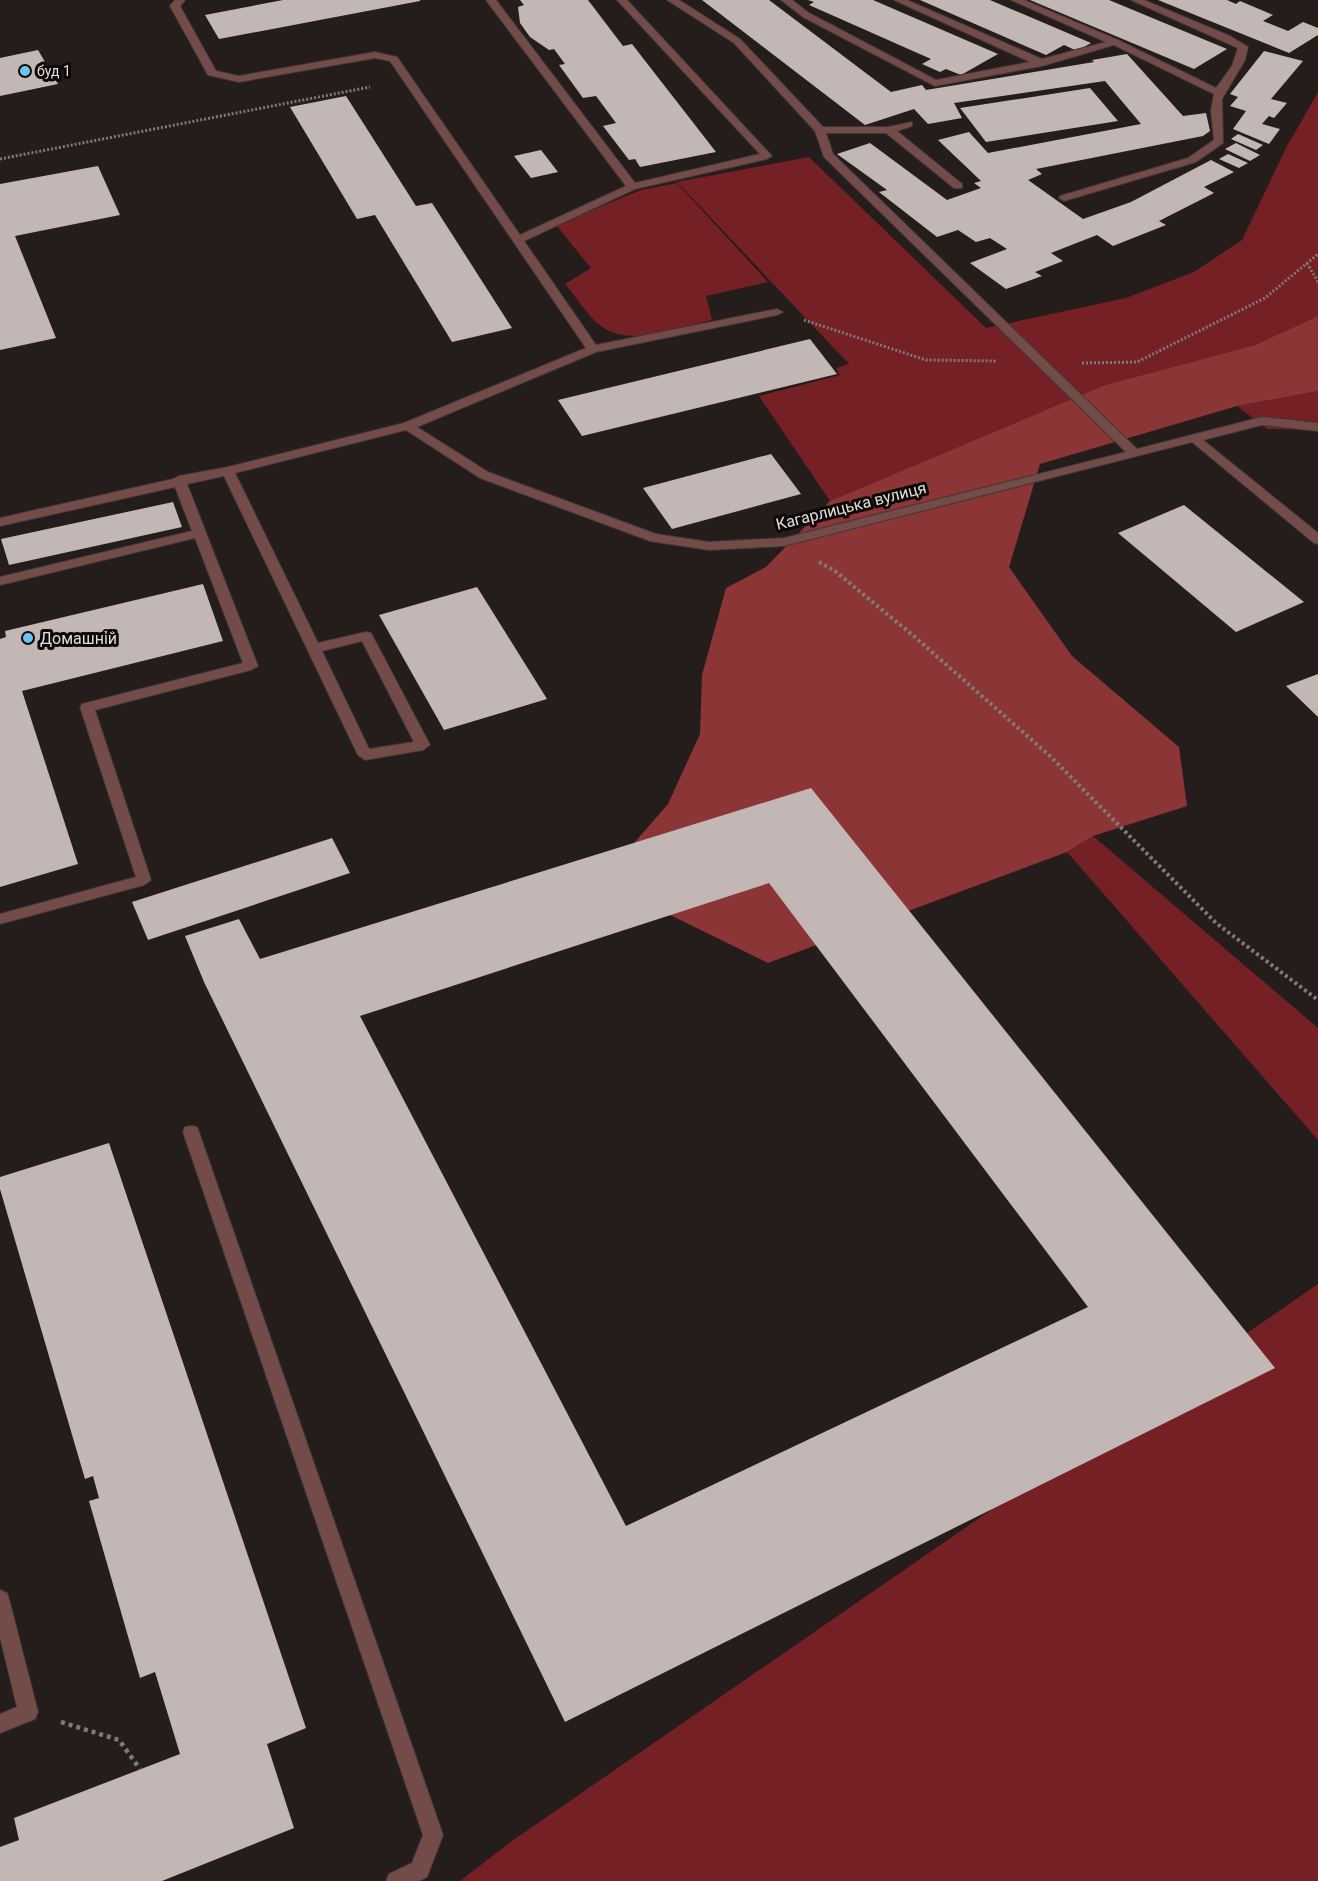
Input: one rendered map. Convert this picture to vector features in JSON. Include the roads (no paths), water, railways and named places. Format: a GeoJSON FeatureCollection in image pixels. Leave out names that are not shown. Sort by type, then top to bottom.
{"type":"FeatureCollection","features":[{"type":"Feature","properties":{"kind":"street"},"geometry":{"type":"LineString","coordinates":[[180,0],[175,6],[212,74],[239,79],[375,55],[393,59],[409,79],[593,350]]}},
{"type":"Feature","properties":{"kind":"street"},"geometry":{"type":"LineString","coordinates":[[491,0],[632,187]]}},
{"type":"Feature","properties":{"kind":"street"},"geometry":{"type":"LineString","coordinates":[[518,240],[632,187],[767,156],[622,0]]}},
{"type":"Feature","properties":{"kind":"street"},"geometry":{"type":"LineString","coordinates":[[672,0],[736,41],[820,130],[828,155],[1134,453]]}},
{"type":"Feature","properties":{"kind":"street"},"geometry":{"type":"LineString","coordinates":[[786,0],[806,15],[935,83],[1042,63],[1115,42]]}},
{"type":"Feature","properties":{"kind":"street"},"geometry":{"type":"LineString","coordinates":[[899,0],[1042,63]]}},
{"type":"Feature","properties":{"kind":"street"},"geometry":{"type":"LineString","coordinates":[[1016,0],[1115,42],[1219,93]]}},
{"type":"Feature","properties":{"kind":"street"},"geometry":{"type":"LineString","coordinates":[[1064,198],[1192,160],[1219,141],[1216,108],[1219,93],[1242,57],[1243,47],[1227,38],[1136,0]]}},
{"type":"Feature","properties":{"kind":"street"},"geometry":{"type":"LineString","coordinates":[[820,130],[889,130],[908,124]]}},
{"type":"Feature","properties":{"kind":"street"},"geometry":{"type":"LineString","coordinates":[[889,130],[958,186]]}},
{"type":"Feature","properties":{"kind":"street"},"geometry":{"type":"LineString","coordinates":[[0,522],[179,480],[228,471],[408,426],[593,350],[777,312]]}},
{"type":"Feature","properties":{"kind":"street","name":"Кагарлицька вулиця"},"geometry":{"type":"LineString","coordinates":[[408,426],[484,475],[654,538],[709,546],[784,542],[1262,421],[1318,427]]}},
{"type":"Feature","properties":{"kind":"street"},"geometry":{"type":"LineString","coordinates":[[1194,438],[1318,540]]}},
{"type":"Feature","properties":{"kind":"street"},"geometry":{"type":"LineString","coordinates":[[228,471],[313,649],[365,755],[423,745],[366,636],[313,649]]}},
{"type":"Feature","properties":{"kind":"street"},"geometry":{"type":"LineString","coordinates":[[0,919],[144,880],[87,707],[251,666],[179,480]]}},
{"type":"Feature","properties":{"kind":"street"},"geometry":{"type":"LineString","coordinates":[[0,581],[200,533]]}},
{"type":"Feature","properties":{"kind":"street"},"geometry":{"type":"LineString","coordinates":[[192,1132],[433,1835],[420,1870],[396,1881]]}},
{"type":"Feature","properties":{"kind":"street"},"geometry":{"type":"LineString","coordinates":[[0,1599],[28,1712],[0,1724]]}},
{"type":"Feature","properties":{"kind":"place","name":"буд 1"},"geometry":{"type":"Point","coordinates":[25,71]}},
{"type":"Feature","properties":{"kind":"place","name":"Домашній"},"geometry":{"type":"Point","coordinates":[28,638]}}]}
